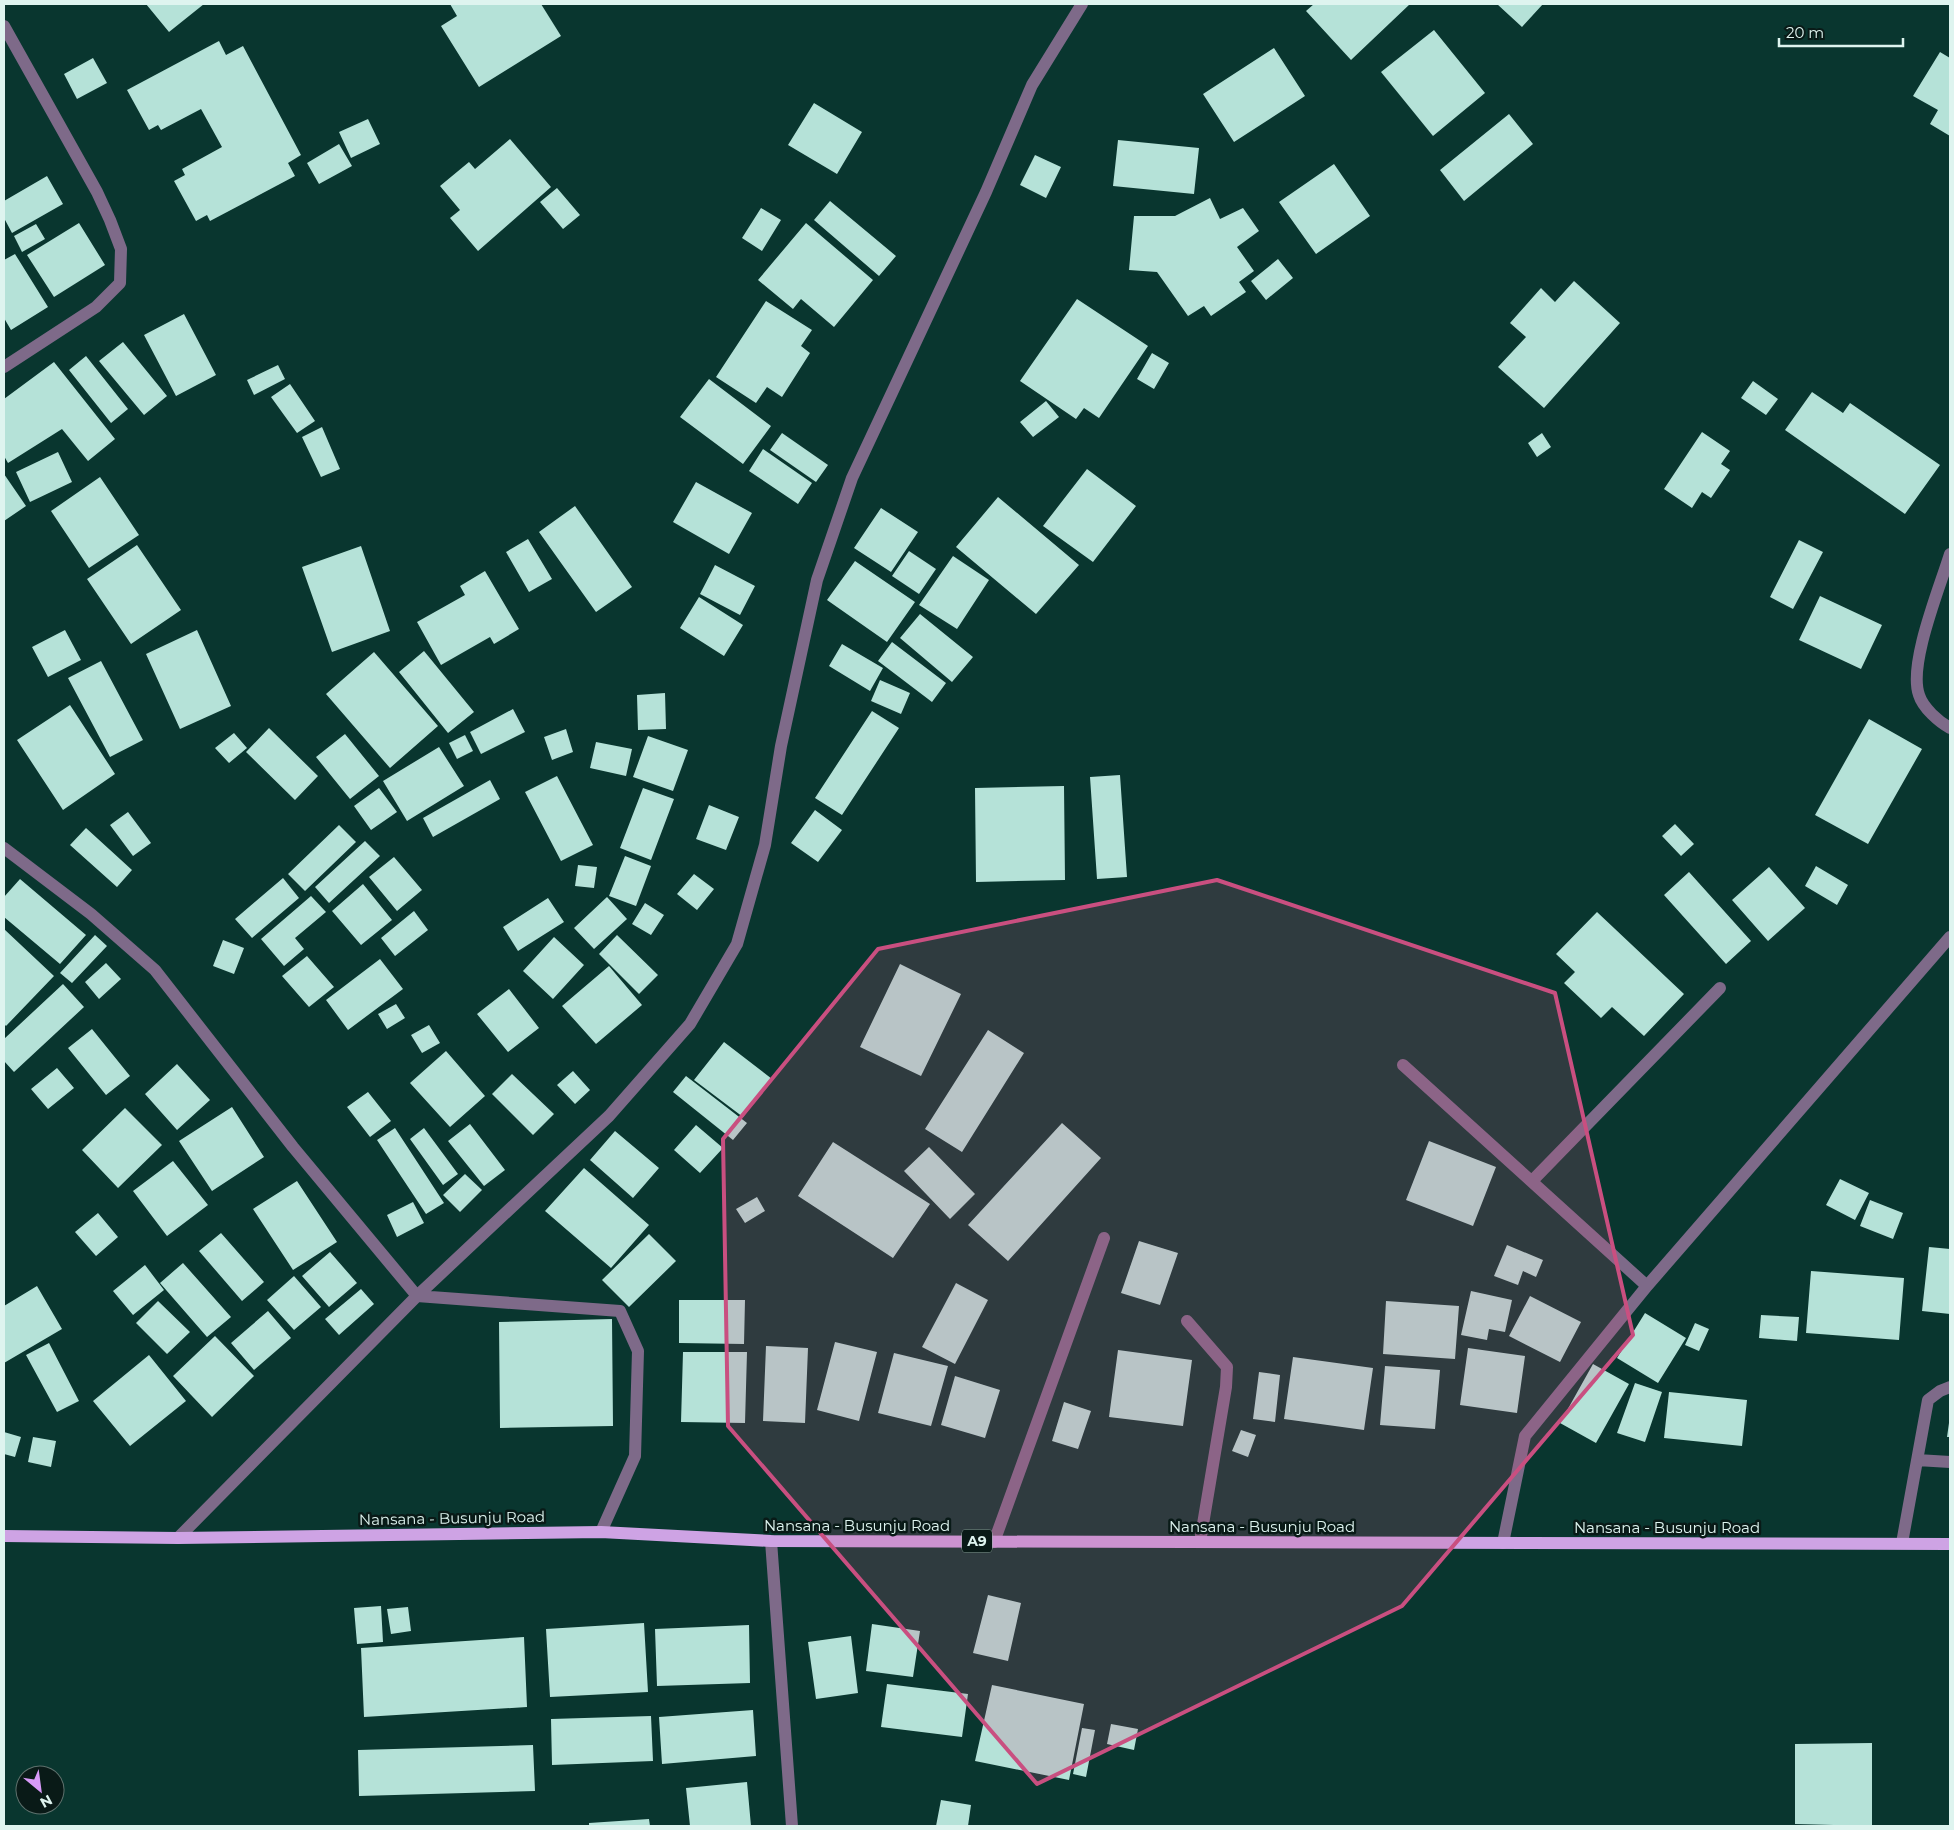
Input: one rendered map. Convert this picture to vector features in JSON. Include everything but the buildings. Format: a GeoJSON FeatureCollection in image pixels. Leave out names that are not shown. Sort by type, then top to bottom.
{"type":"FeatureCollection","features":[{"type":"Feature","properties":{"kind":"main road","name":"Nansana - Busunju Road"},"geometry":{"type":"LineString","coordinates":[[4,1536],[178,1538],[601,1532],[771,1541],[1950,1544]]}},
{"type":"Feature","properties":{"kind":"street"},"geometry":{"type":"LineString","coordinates":[[178,1538],[417,1296],[609,1116],[690,1024],[737,944],[765,845],[781,746],[817,580],[852,478],[986,192],[1032,85],[1082,4]]}},
{"type":"Feature","properties":{"kind":"street"},"geometry":{"type":"LineString","coordinates":[[4,26],[97,192],[121,249],[120,283],[96,307],[4,367]]}},
{"type":"Feature","properties":{"kind":"street"},"geometry":{"type":"LineString","coordinates":[[1950,554],[1919,654],[1917,675],[1919,696],[1930,712],[1950,728]]}},
{"type":"Feature","properties":{"kind":"street"},"geometry":{"type":"LineString","coordinates":[[4,848],[91,914],[155,970],[293,1147],[417,1296],[620,1311],[638,1351],[636,1456],[601,1532]]}},
{"type":"Feature","properties":{"kind":"street"},"geometry":{"type":"LineString","coordinates":[[1503,1543],[1525,1436],[1647,1286],[1950,937]]}},
{"type":"Feature","properties":{"kind":"street"},"geometry":{"type":"LineString","coordinates":[[1532,1181],[1720,988]]}},
{"type":"Feature","properties":{"kind":"street"},"geometry":{"type":"LineString","coordinates":[[1403,1065],[1647,1286]]}},
{"type":"Feature","properties":{"kind":"street"},"geometry":{"type":"LineString","coordinates":[[994,1542],[1104,1238]]}},
{"type":"Feature","properties":{"kind":"street"},"geometry":{"type":"LineString","coordinates":[[1187,1321],[1228,1367],[1200,1542]]}},
{"type":"Feature","properties":{"kind":"street"},"geometry":{"type":"LineString","coordinates":[[1902,1544],[1928,1400],[1940,1391],[1950,1387]]}},
{"type":"Feature","properties":{"kind":"street"},"geometry":{"type":"LineString","coordinates":[[1917,1460],[1950,1462]]}},
{"type":"Feature","properties":{"kind":"street"},"geometry":{"type":"LineString","coordinates":[[771,1541],[792,1826]]}},
{"type":"Feature","properties":{"kind":"highlighted area"},"geometry":{"type":"Polygon","coordinates":[[[1217,880],[1555,993],[1633,1335],[1402,1606],[1037,1784],[728,1426],[723,1139],[878,949],[1217,880]]]}}]}
